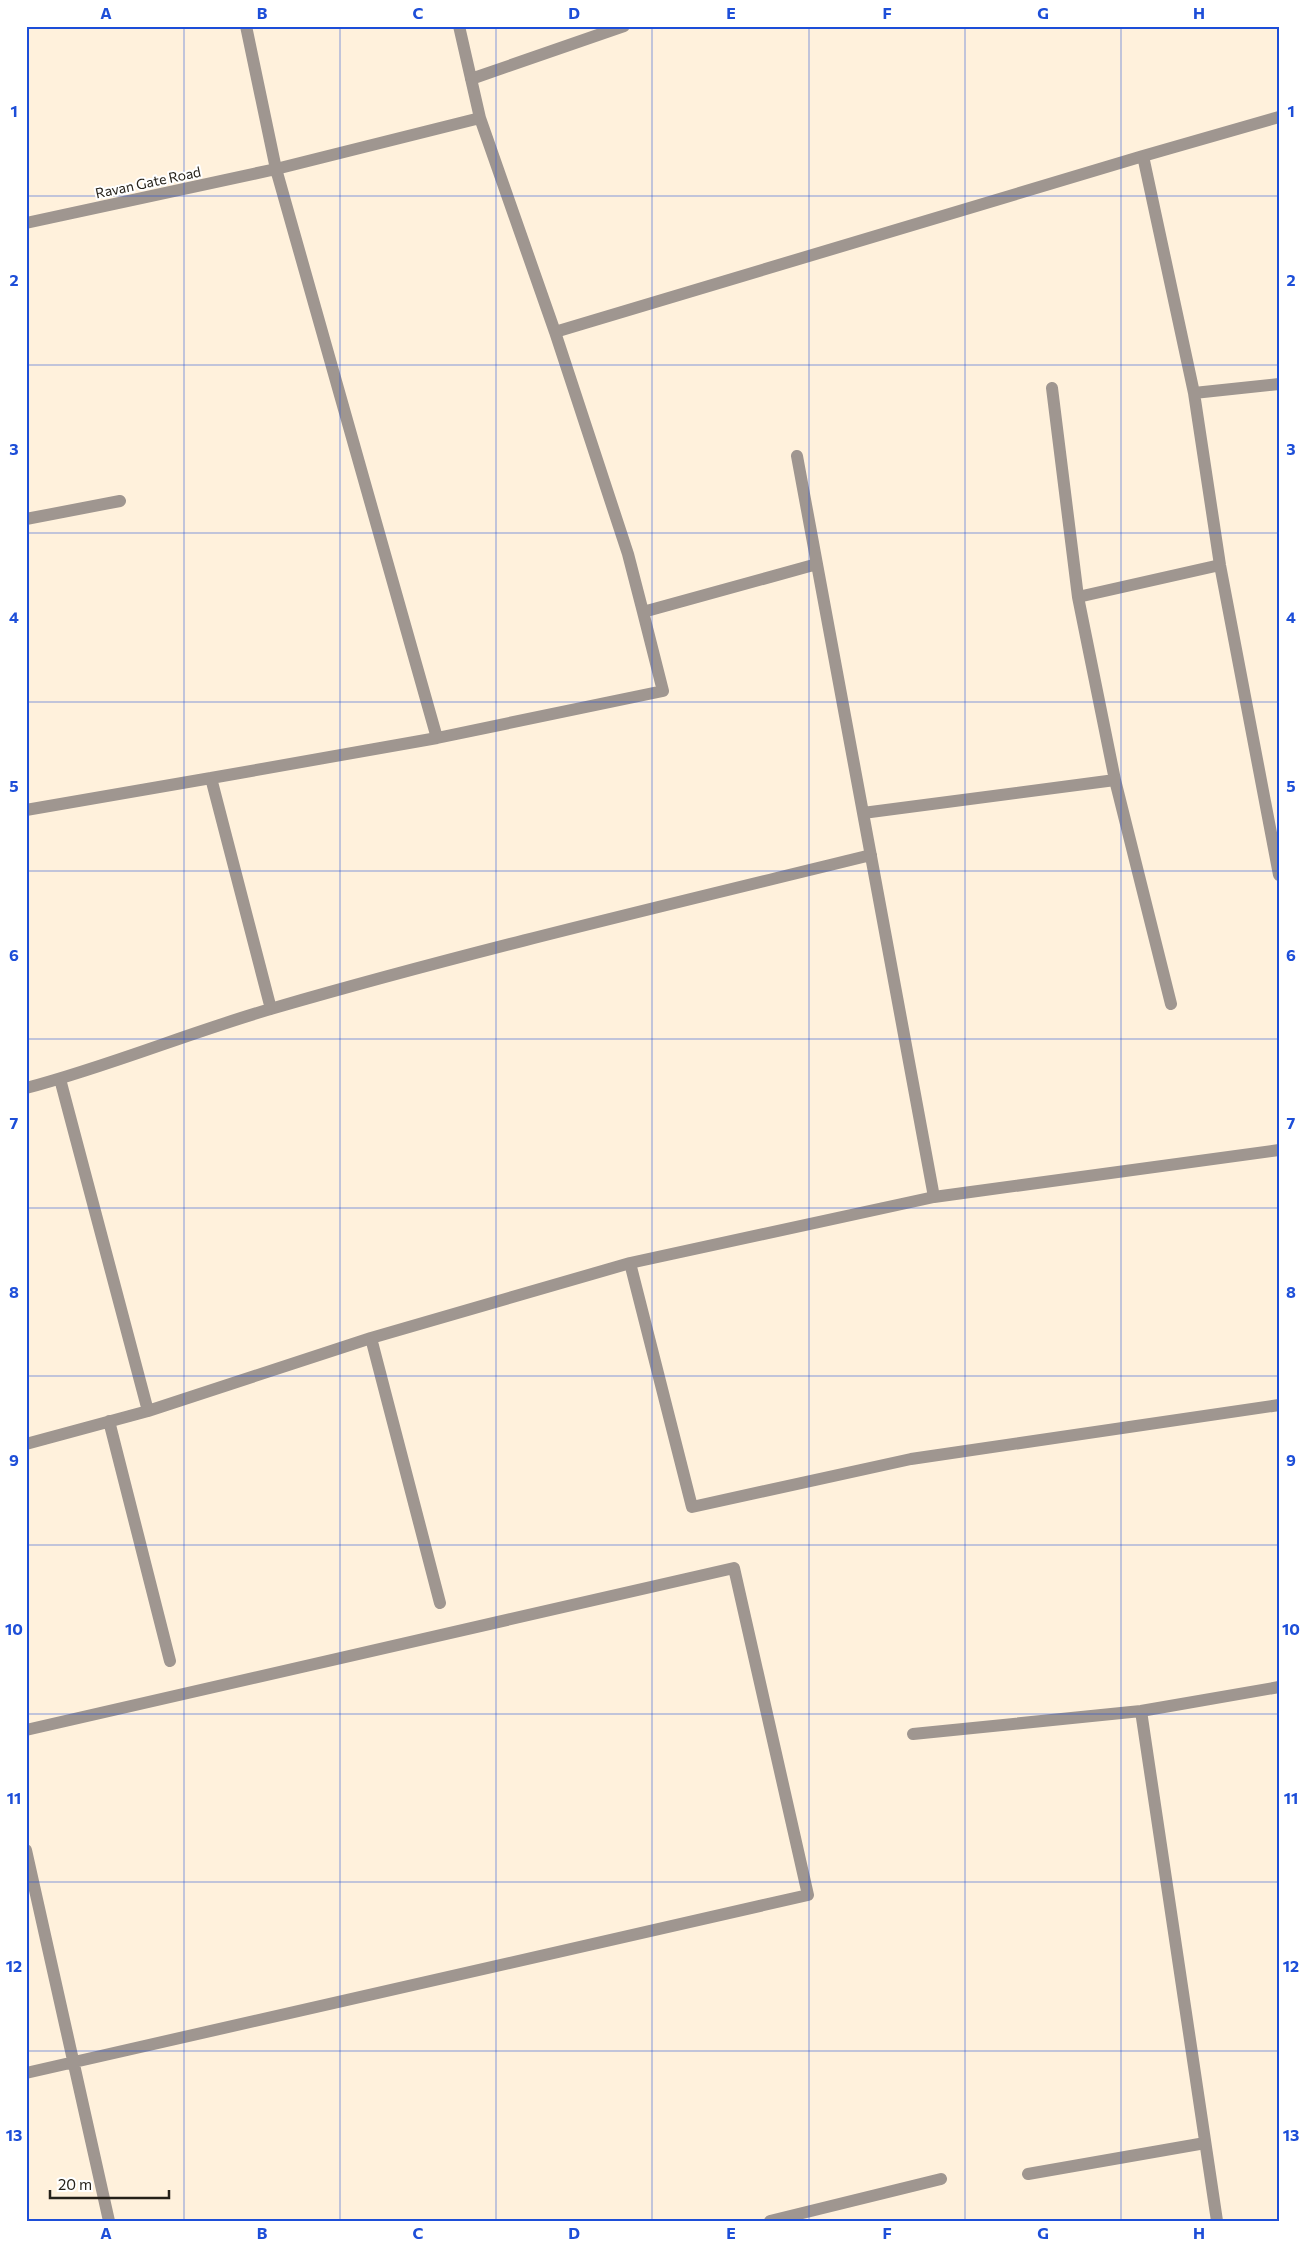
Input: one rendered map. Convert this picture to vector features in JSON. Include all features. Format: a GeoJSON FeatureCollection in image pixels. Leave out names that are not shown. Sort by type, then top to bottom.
{"type":"FeatureCollection","features":[{"type":"Feature","properties":{"kind":"street"},"geometry":{"type":"LineString","coordinates":[[246,26],[276,169],[437,738]]}},
{"type":"Feature","properties":{"kind":"street"},"geometry":{"type":"LineString","coordinates":[[26,810],[437,738],[663,692],[628,554],[555,332],[480,118],[459,26]]}},
{"type":"Feature","properties":{"kind":"street"},"geometry":{"type":"LineString","coordinates":[[471,78],[624,26]]}},
{"type":"Feature","properties":{"kind":"street"},"geometry":{"type":"LineString","coordinates":[[555,332],[1279,117]]}},
{"type":"Feature","properties":{"kind":"street","name":"Ravan Gate Road"},"geometry":{"type":"LineString","coordinates":[[26,223],[276,169],[480,118]]}},
{"type":"Feature","properties":{"kind":"street"},"geometry":{"type":"LineString","coordinates":[[1143,156],[1194,393],[1220,565],[1279,875]]}},
{"type":"Feature","properties":{"kind":"street"},"geometry":{"type":"LineString","coordinates":[[1194,393],[1279,384]]}},
{"type":"Feature","properties":{"kind":"street"},"geometry":{"type":"LineString","coordinates":[[1052,388],[1078,597],[1115,780],[1171,1004]]}},
{"type":"Feature","properties":{"kind":"street"},"geometry":{"type":"LineString","coordinates":[[797,456],[934,1196]]}},
{"type":"Feature","properties":{"kind":"street"},"geometry":{"type":"LineString","coordinates":[[26,519],[120,501]]}},
{"type":"Feature","properties":{"kind":"street"},"geometry":{"type":"LineString","coordinates":[[643,612],[817,564]]}},
{"type":"Feature","properties":{"kind":"street"},"geometry":{"type":"LineString","coordinates":[[1078,597],[1220,565]]}},
{"type":"Feature","properties":{"kind":"street"},"geometry":{"type":"LineString","coordinates":[[211,778],[271,1009]]}},
{"type":"Feature","properties":{"kind":"street"},"geometry":{"type":"LineString","coordinates":[[863,812],[1115,780]]}},
{"type":"Feature","properties":{"kind":"street"},"geometry":{"type":"LineString","coordinates":[[26,1088],[87,1072],[271,1009],[456,957],[871,854]]}},
{"type":"Feature","properties":{"kind":"street"},"geometry":{"type":"LineString","coordinates":[[60,1079],[148,1411]]}},
{"type":"Feature","properties":{"kind":"street"},"geometry":{"type":"LineString","coordinates":[[26,1444],[148,1411],[371,1338],[630,1263],[934,1196],[1279,1150]]}},
{"type":"Feature","properties":{"kind":"street"},"geometry":{"type":"LineString","coordinates":[[630,1263],[692,1507],[911,1459],[1279,1405]]}},
{"type":"Feature","properties":{"kind":"street"},"geometry":{"type":"LineString","coordinates":[[371,1338],[440,1603]]}},
{"type":"Feature","properties":{"kind":"street"},"geometry":{"type":"LineString","coordinates":[[109,1421],[170,1661]]}},
{"type":"Feature","properties":{"kind":"street"},"geometry":{"type":"LineString","coordinates":[[26,1730],[734,1568],[808,1895],[26,2072]]}},
{"type":"Feature","properties":{"kind":"street"},"geometry":{"type":"LineString","coordinates":[[914,1734],[1142,1711],[1279,1687]]}},
{"type":"Feature","properties":{"kind":"street"},"geometry":{"type":"LineString","coordinates":[[1142,1711],[1217,2221]]}},
{"type":"Feature","properties":{"kind":"street"},"geometry":{"type":"LineString","coordinates":[[26,1850],[109,2221]]}},
{"type":"Feature","properties":{"kind":"street"},"geometry":{"type":"LineString","coordinates":[[1028,2174],[1205,2143]]}},
{"type":"Feature","properties":{"kind":"street"},"geometry":{"type":"LineString","coordinates":[[770,2221],[941,2179]]}}]}
